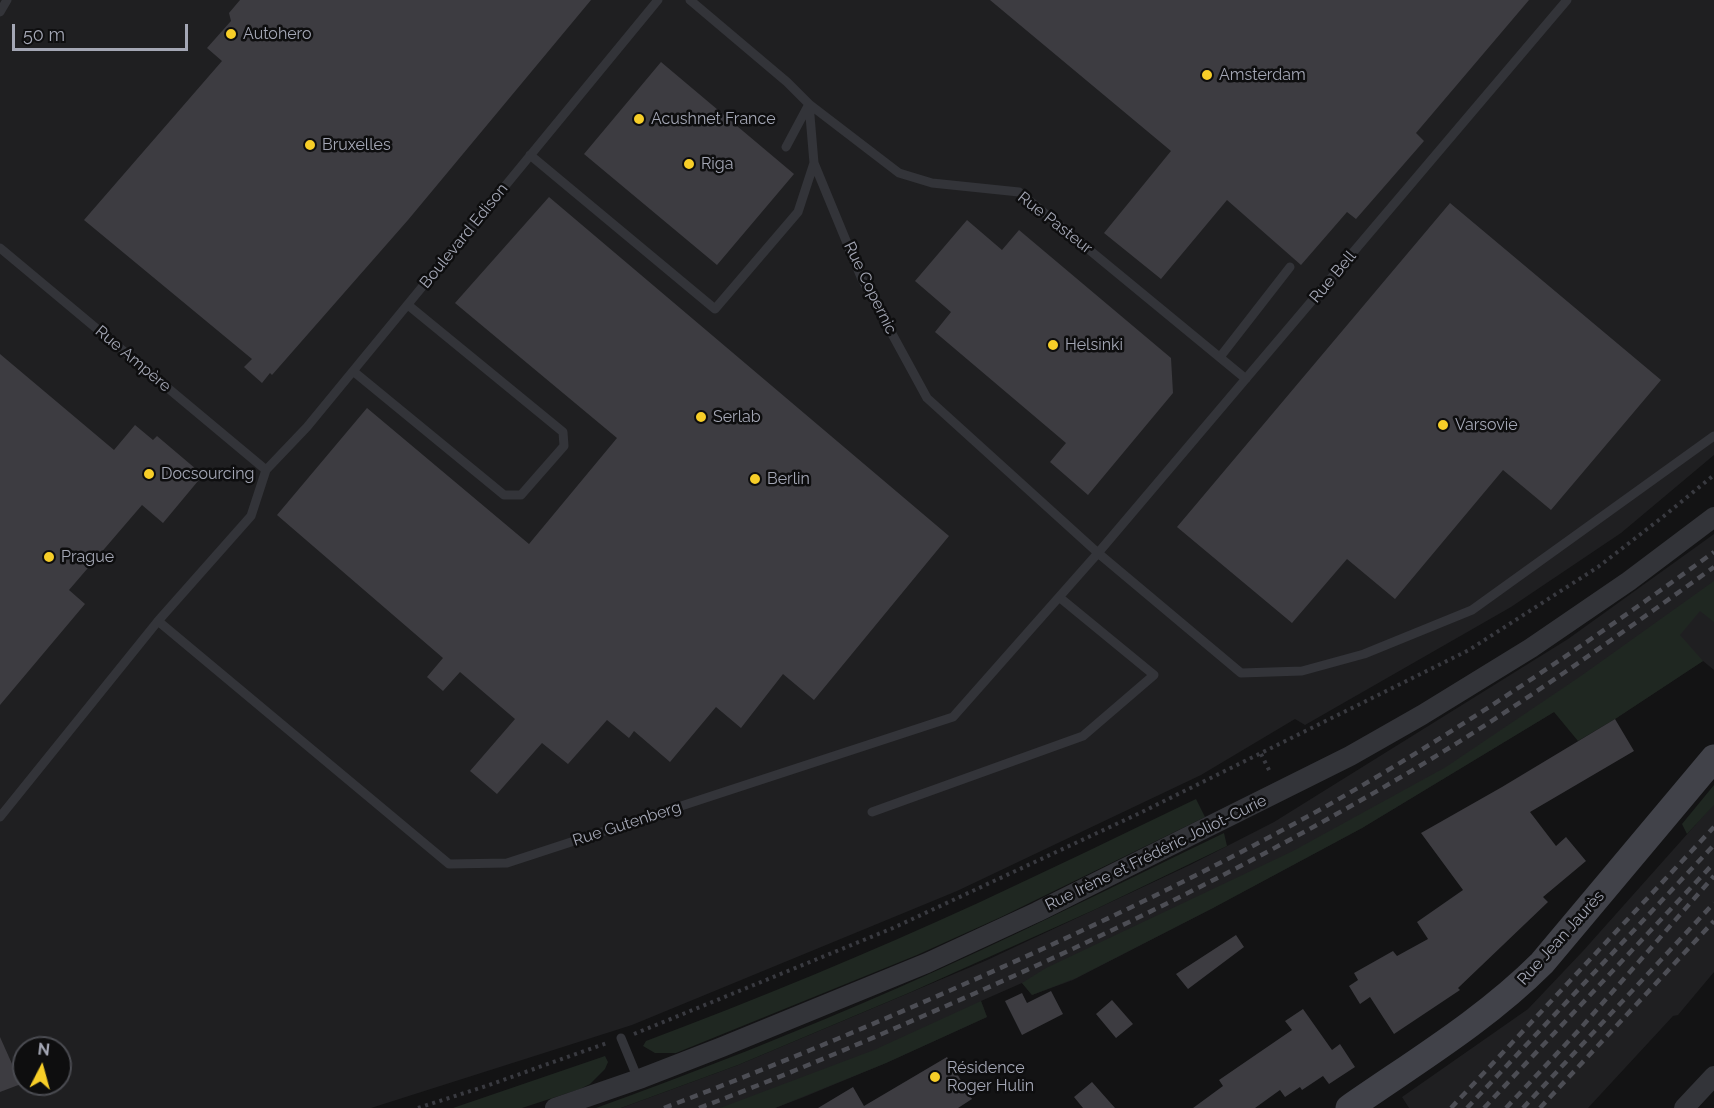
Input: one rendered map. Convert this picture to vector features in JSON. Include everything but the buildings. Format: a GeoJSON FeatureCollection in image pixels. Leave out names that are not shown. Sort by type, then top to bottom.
{"type":"FeatureCollection","features":[{"type":"Feature","properties":{"kind":"street","name":"Rue Irène et Frédéric Joliot-Curie"},"geometry":{"type":"LineString","coordinates":[[555,1108],[638,1079],[896,976],[1011,924],[1350,756],[1532,648],[1622,586],[1714,517]]}},
{"type":"Feature","properties":{"kind":"street","name":"Rue Jean Jaurès"},"geometry":{"type":"LineString","coordinates":[[1349,1108],[1517,988],[1548,956],[1714,758]]}},
{"type":"Feature","properties":{"kind":"street"},"geometry":{"type":"LineString","coordinates":[[1684,1108],[1714,1076]]}},
{"type":"Feature","properties":{"kind":"lane"},"geometry":{"type":"LineString","coordinates":[[0,12],[7,0]]}},
{"type":"Feature","properties":{"kind":"lane","name":"Boulevard Edison"},"geometry":{"type":"LineString","coordinates":[[266,470],[307,427],[658,0]]}},
{"type":"Feature","properties":{"kind":"lane"},"geometry":{"type":"LineString","coordinates":[[690,0],[787,82],[809,104],[786,147]]}},
{"type":"Feature","properties":{"kind":"lane","name":"Rue Bell"},"geometry":{"type":"LineString","coordinates":[[1098,553],[1567,0]]}},
{"type":"Feature","properties":{"kind":"lane","name":"Rue Copernic"},"geometry":{"type":"LineString","coordinates":[[809,104],[814,163],[861,277],[927,398],[1098,553],[1241,673],[1302,670],[1364,654],[1472,609],[1714,436]]}},
{"type":"Feature","properties":{"kind":"lane","name":"Rue Pasteur"},"geometry":{"type":"LineString","coordinates":[[809,104],[899,172],[932,183],[1019,192],[1246,379]]}},
{"type":"Feature","properties":{"kind":"lane"},"geometry":{"type":"LineString","coordinates":[[530,155],[715,309],[798,212],[814,163]]}},
{"type":"Feature","properties":{"kind":"lane","name":"Rue Ampère"},"geometry":{"type":"LineString","coordinates":[[0,248],[266,470]]}},
{"type":"Feature","properties":{"kind":"lane"},"geometry":{"type":"LineString","coordinates":[[1220,357],[1290,267]]}},
{"type":"Feature","properties":{"kind":"lane"},"geometry":{"type":"LineString","coordinates":[[353,371],[504,495],[521,495],[564,446],[563,432],[408,305]]}},
{"type":"Feature","properties":{"kind":"lane"},"geometry":{"type":"LineString","coordinates":[[0,817],[158,621],[251,516],[266,470]]}},
{"type":"Feature","properties":{"kind":"lane","name":"Rue Gutenberg"},"geometry":{"type":"LineString","coordinates":[[158,621],[449,864],[507,863],[953,717],[1098,553]]}},
{"type":"Feature","properties":{"kind":"lane"},"geometry":{"type":"LineString","coordinates":[[872,812],[1083,736],[1154,675],[1059,597]]}},
{"type":"Feature","properties":{"kind":"lane"},"geometry":{"type":"LineString","coordinates":[[621,1038],[638,1079]]}},
{"type":"Feature","properties":{"kind":"path"},"geometry":{"type":"LineString","coordinates":[[418,1108],[652,1027],[893,928],[1140,813],[1469,650],[1598,567],[1714,475]]}},
{"type":"Feature","properties":{"kind":"shaded area"},"geometry":{"type":"Polygon","coordinates":[[[0,0],[1714,0],[1714,455],[1621,533],[1511,607],[1305,725],[1295,719],[1201,775],[957,891],[632,1025],[371,1108],[0,1108],[0,0]]]}},
{"type":"Feature","properties":{"kind":"shaded area"},"geometry":{"type":"Polygon","coordinates":[[[1714,534],[1714,670],[1703,661],[1615,719],[1554,712],[1362,828],[1073,980],[1032,995],[1022,983],[981,1001],[987,1017],[804,1097],[775,1108],[621,1108],[738,1065],[985,961],[1190,865],[1274,822],[1568,639],[1714,534]]]}},
{"type":"Feature","properties":{"kind":"shaded area"},"geometry":{"type":"Polygon","coordinates":[[[1714,581],[1714,622],[1700,611],[1680,635],[1703,661],[1578,741],[1554,712],[1362,828],[1076,978],[1032,995],[1022,983],[1046,968],[1293,851],[1446,767],[1581,676],[1714,581]]]}},
{"type":"Feature","properties":{"kind":"shaded area"},"geometry":{"type":"Polygon","coordinates":[[[1714,785],[1714,805],[1687,834],[1682,824],[1714,785]]]}},
{"type":"Feature","properties":{"kind":"shaded area"},"geometry":{"type":"Polygon","coordinates":[[[1196,799],[1205,817],[1001,917],[917,955],[676,1053],[655,1053],[643,1046],[646,1041],[730,1009],[937,922],[1196,799]]]}},
{"type":"Feature","properties":{"kind":"shaded area"},"geometry":{"type":"Polygon","coordinates":[[[1714,804],[1714,972],[1678,1015],[1673,1016],[1588,1108],[1409,1108],[1402,1097],[1528,1009],[1714,804]]]}},
{"type":"Feature","properties":{"kind":"shaded area"},"geometry":{"type":"Polygon","coordinates":[[[1224,833],[1227,846],[1096,909],[911,992],[738,1065],[621,1108],[596,1108],[749,1050],[900,987],[1224,833]]]}},
{"type":"Feature","properties":{"kind":"shaded area"},"geometry":{"type":"Polygon","coordinates":[[[981,1001],[987,1017],[886,1063],[775,1108],[720,1108],[874,1050],[981,1001]]]}},
{"type":"Feature","properties":{"kind":"shaded area"},"geometry":{"type":"Polygon","coordinates":[[[605,1056],[608,1062],[605,1069],[590,1084],[580,1089],[522,1108],[453,1108],[605,1056]]]}},
{"type":"Feature","properties":{"kind":"railway"},"geometry":{"type":"LineString","coordinates":[[664,1108],[794,1057],[965,984],[1127,909],[1245,850],[1374,779],[1473,717],[1571,653],[1714,552]]}},
{"type":"Feature","properties":{"kind":"railway"},"geometry":{"type":"LineString","coordinates":[[699,1108],[823,1059],[1004,980],[1120,926],[1290,840],[1442,753],[1599,649],[1714,567]]}},
{"type":"Feature","properties":{"kind":"railway"},"geometry":{"type":"LineString","coordinates":[[1451,1108],[1714,827]]}},
{"type":"Feature","properties":{"kind":"railway"},"geometry":{"type":"LineString","coordinates":[[1467,1108],[1714,845]]}},
{"type":"Feature","properties":{"kind":"railway"},"geometry":{"type":"LineString","coordinates":[[1484,1108],[1714,863]]}},
{"type":"Feature","properties":{"kind":"railway"},"geometry":{"type":"LineString","coordinates":[[1506,1108],[1579,1030],[1714,876]]}},
{"type":"Feature","properties":{"kind":"railway"},"geometry":{"type":"LineString","coordinates":[[1523,1108],[1714,903]]}},
{"type":"Feature","properties":{"kind":"railway"},"geometry":{"type":"LineString","coordinates":[[1540,1108],[1714,921]]}},
{"type":"Feature","properties":{"kind":"place","name":"Autohero"},"geometry":{"type":"Point","coordinates":[231,34]}},
{"type":"Feature","properties":{"kind":"place","name":"Amsterdam"},"geometry":{"type":"Point","coordinates":[1207,75]}},
{"type":"Feature","properties":{"kind":"place","name":"Acushnet France"},"geometry":{"type":"Point","coordinates":[639,119]}},
{"type":"Feature","properties":{"kind":"place","name":"Bruxelles"},"geometry":{"type":"Point","coordinates":[310,145]}},
{"type":"Feature","properties":{"kind":"place","name":"Riga"},"geometry":{"type":"Point","coordinates":[689,164]}},
{"type":"Feature","properties":{"kind":"place","name":"Helsinki"},"geometry":{"type":"Point","coordinates":[1053,345]}},
{"type":"Feature","properties":{"kind":"place","name":"Serlab"},"geometry":{"type":"Point","coordinates":[701,417]}},
{"type":"Feature","properties":{"kind":"place","name":"Varsovie"},"geometry":{"type":"Point","coordinates":[1443,425]}},
{"type":"Feature","properties":{"kind":"place","name":"Docsourcing"},"geometry":{"type":"Point","coordinates":[149,474]}},
{"type":"Feature","properties":{"kind":"place","name":"Berlin"},"geometry":{"type":"Point","coordinates":[755,479]}},
{"type":"Feature","properties":{"kind":"place","name":"Prague"},"geometry":{"type":"Point","coordinates":[49,557]}},
{"type":"Feature","properties":{"kind":"place","name":"Résidence Roger Hulin"},"geometry":{"type":"Point","coordinates":[935,1077]}}]}
